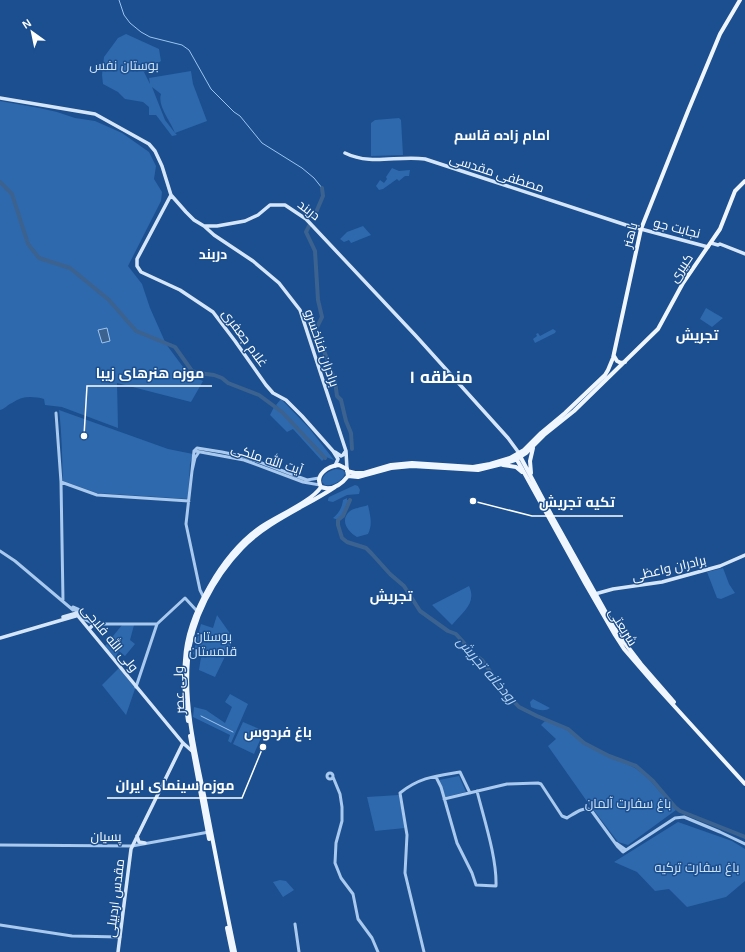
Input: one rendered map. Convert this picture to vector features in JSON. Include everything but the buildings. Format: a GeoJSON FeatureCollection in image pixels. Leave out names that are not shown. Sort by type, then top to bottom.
{"type":"FeatureCollection","features":[{"type":"Feature","properties":{"kind":"main road","name":"باهنر"},"geometry":{"type":"LineString","coordinates":[[518,456],[541,433],[571,408],[604,375],[610,365],[615,351],[641,229],[720,34],[740,0]]}},
{"type":"Feature","properties":{"kind":"main road"},"geometry":{"type":"LineString","coordinates":[[0,98],[96,114],[146,141],[158,159],[171,194],[194,220],[204,226]]}},
{"type":"Feature","properties":{"kind":"main road","name":"مصطفی مقدسی"},"geometry":{"type":"LineString","coordinates":[[345,153],[357,158],[371,160],[399,158],[425,159],[589,214],[641,229]]}},
{"type":"Feature","properties":{"kind":"main road","name":"کبیری"},"geometry":{"type":"LineString","coordinates":[[626,361],[659,327],[683,282],[722,225],[735,191],[745,181]]}},
{"type":"Feature","properties":{"kind":"main road","name":"غلام جعفری"},"geometry":{"type":"LineString","coordinates":[[171,194],[137,259],[136,262],[139,270],[146,275],[180,290],[213,312],[266,385],[273,393],[286,400],[333,451]]}},
{"type":"Feature","properties":{"kind":"main road","name":"دربند"},"geometry":{"type":"LineString","coordinates":[[204,226],[237,224],[253,218],[270,205],[285,205],[310,222],[499,427],[514,446],[518,456]]}},
{"type":"Feature","properties":{"kind":"main road","name":"برادران فناخسرو"},"geometry":{"type":"LineString","coordinates":[[204,226],[213,234],[253,261],[279,283],[300,310],[346,451],[347,470]]}},
{"type":"Feature","properties":{"kind":"main road"},"geometry":{"type":"LineString","coordinates":[[213,234],[214,229],[217,226]]}},
{"type":"Feature","properties":{"kind":"main road","name":"نجابت جو"},"geometry":{"type":"LineString","coordinates":[[641,229],[718,245],[720,244],[745,254]]}},
{"type":"Feature","properties":{"kind":"main road"},"geometry":{"type":"LineString","coordinates":[[615,351],[617,362],[621,363],[626,361]]}},
{"type":"Feature","properties":{"kind":"main road"},"geometry":{"type":"LineString","coordinates":[[348,476],[358,477],[406,466],[478,470],[508,463],[535,445],[574,411],[626,361]]}},
{"type":"Feature","properties":{"kind":"main road"},"geometry":{"type":"LineString","coordinates":[[532,477],[530,453],[535,445]]}},
{"type":"Feature","properties":{"kind":"main road"},"geometry":{"type":"LineString","coordinates":[[333,451],[341,456],[346,451]]}},
{"type":"Feature","properties":{"kind":"main road"},"geometry":{"type":"LineString","coordinates":[[333,451],[338,459],[335,466]]}},
{"type":"Feature","properties":{"kind":"main road"},"geometry":{"type":"LineString","coordinates":[[348,476],[342,483],[335,487],[327,488],[320,486],[319,478],[324,472],[335,466],[343,466],[347,470],[361,473],[392,465],[412,462],[473,467],[518,456]]}},
{"type":"Feature","properties":{"kind":"main road","name":"شریعتی"},"geometry":{"type":"LineString","coordinates":[[518,456],[526,471],[532,477],[553,518],[618,634],[639,664],[745,780]]}},
{"type":"Feature","properties":{"kind":"main road"},"geometry":{"type":"LineString","coordinates":[[501,465],[516,467],[526,478]]}},
{"type":"Feature","properties":{"kind":"main road"},"geometry":{"type":"LineString","coordinates":[[347,470],[348,476]]}},
{"type":"Feature","properties":{"kind":"main road","name":"شریعتی"},"geometry":{"type":"LineString","coordinates":[[526,471],[526,478],[615,635],[745,784]]}},
{"type":"Feature","properties":{"kind":"main road","name":"ولی عصر"},"geometry":{"type":"LineString","coordinates":[[233,952],[194,751],[185,697],[184,660],[188,640],[198,611],[204,598],[226,562],[242,542],[267,523],[314,495],[320,486]]}},
{"type":"Feature","properties":{"kind":"main road","name":"ولی عصر"},"geometry":{"type":"LineString","coordinates":[[233,952],[211,831],[194,751],[188,696],[188,660],[196,624],[206,600],[230,563],[253,538],[270,525],[335,487]]}},
{"type":"Feature","properties":{"kind":"main road","name":"برادران واعظی"},"geometry":{"type":"LineString","coordinates":[[595,594],[613,589],[662,582],[720,566],[745,555]]}},
{"type":"Feature","properties":{"kind":"main road"},"geometry":{"type":"LineString","coordinates":[[0,637],[78,614]]}},
{"type":"Feature","properties":{"kind":"main road","name":"ولی‌ الله فلاحی"},"geometry":{"type":"LineString","coordinates":[[78,614],[88,629],[183,743],[194,751]]}},
{"type":"Feature","properties":{"kind":"main road"},"geometry":{"type":"LineString","coordinates":[[88,629],[94,624]]}},
{"type":"Feature","properties":{"kind":"main road"},"geometry":{"type":"LineString","coordinates":[[132,682],[138,682]]}},
{"type":"Feature","properties":{"kind":"main road","name":"مقدس اردبیلی"},"geometry":{"type":"LineString","coordinates":[[119,952],[132,846],[183,743]]}},
{"type":"Feature","properties":{"kind":"main road"},"geometry":{"type":"LineString","coordinates":[[138,835],[137,838],[139,842],[145,843]]}},
{"type":"Feature","properties":{"kind":"main road","name":"مقدس اردبیلی"},"geometry":{"type":"LineString","coordinates":[[119,952],[129,870]]}},
{"type":"Feature","properties":{"kind":"street"},"geometry":{"type":"LineString","coordinates":[[56,413],[62,482],[63,600]]}},
{"type":"Feature","properties":{"kind":"street","name":"آیت الله ملکی"},"geometry":{"type":"LineString","coordinates":[[194,451],[197,448],[246,457],[307,480],[319,478]]}},
{"type":"Feature","properties":{"kind":"street"},"geometry":{"type":"LineString","coordinates":[[194,451],[186,524],[200,590],[204,598]]}},
{"type":"Feature","properties":{"kind":"street","name":"آیت الله ملکی"},"geometry":{"type":"LineString","coordinates":[[194,451],[244,460],[303,482],[320,486]]}},
{"type":"Feature","properties":{"kind":"street"},"geometry":{"type":"LineString","coordinates":[[192,471],[195,458],[199,452]]}},
{"type":"Feature","properties":{"kind":"street"},"geometry":{"type":"LineString","coordinates":[[62,482],[97,495],[189,501]]}},
{"type":"Feature","properties":{"kind":"street","name":"ولی‌ الله فلاحی"},"geometry":{"type":"LineString","coordinates":[[0,551],[15,561],[72,607]]}},
{"type":"Feature","properties":{"kind":"street"},"geometry":{"type":"LineString","coordinates":[[136,687],[157,624],[185,598],[198,611]]}},
{"type":"Feature","properties":{"kind":"street"},"geometry":{"type":"LineString","coordinates":[[72,607],[84,619],[94,624],[157,624]]}},
{"type":"Feature","properties":{"kind":"street"},"geometry":{"type":"LineString","coordinates":[[72,607],[78,609],[82,613],[84,619]]}},
{"type":"Feature","properties":{"kind":"street"},"geometry":{"type":"LineString","coordinates":[[424,952],[405,872],[407,835],[400,793],[413,784],[428,778],[460,772],[470,793]]}},
{"type":"Feature","properties":{"kind":"street"},"geometry":{"type":"LineString","coordinates":[[337,786],[327,776],[329,773],[332,773],[333,777],[337,786],[340,794],[342,812],[342,821],[336,843],[335,863],[341,878],[353,894],[358,919],[372,938],[378,952]]}},
{"type":"Feature","properties":{"kind":"street"},"geometry":{"type":"LineString","coordinates":[[329,779],[333,777]]}},
{"type":"Feature","properties":{"kind":"street"},"geometry":{"type":"LineString","coordinates":[[436,777],[457,843],[472,873],[476,885],[496,886],[495,869],[487,828],[477,791]]}},
{"type":"Feature","properties":{"kind":"street"},"geometry":{"type":"LineString","coordinates":[[444,799],[510,784],[540,783],[563,818],[567,818],[584,809],[589,809],[616,843],[624,850],[675,818],[680,817],[699,823],[745,843]]}},
{"type":"Feature","properties":{"kind":"street","name":"پسیان"},"geometry":{"type":"LineString","coordinates":[[0,844],[132,846],[211,831]]}},
{"type":"Feature","properties":{"kind":"street"},"geometry":{"type":"LineString","coordinates":[[295,924],[299,952]]}},
{"type":"Feature","properties":{"kind":"street"},"geometry":{"type":"LineString","coordinates":[[0,925],[72,936],[120,937]]}},
{"type":"Feature","properties":{"kind":"green space","name":"بوستان نفس"},"geometry":{"type":"Polygon","coordinates":[[[126,34],[159,49],[161,61],[144,72],[150,84],[149,78],[191,71],[193,84],[207,121],[175,133],[177,135],[172,136],[156,115],[149,115],[149,107],[143,102],[125,99],[118,92],[103,84],[102,75],[104,57],[118,38],[126,34]],[[152,87],[165,120],[175,133],[161,104],[161,94],[152,87]]]}},
{"type":"Feature","properties":{"kind":"green space"},"geometry":{"type":"Polygon","coordinates":[[[0,101],[95,121],[122,133],[149,152],[156,166],[154,179],[162,192],[161,201],[128,266],[142,284],[150,308],[166,344],[189,375],[203,381],[191,402],[117,383],[118,428],[62,407],[45,405],[44,399],[35,397],[20,399],[0,410],[0,101]]]}},
{"type":"Feature","properties":{"kind":"green space"},"geometry":{"type":"Polygon","coordinates":[[[399,118],[401,120],[403,155],[371,156],[371,123],[375,120],[399,118]]]}},
{"type":"Feature","properties":{"kind":"green space"},"geometry":{"type":"Polygon","coordinates":[[[392,168],[399,171],[410,170],[409,176],[405,176],[399,181],[397,179],[383,189],[379,190],[376,186],[380,180],[384,183],[392,168]]]}},
{"type":"Feature","properties":{"kind":"green space"},"geometry":{"type":"Polygon","coordinates":[[[363,226],[371,235],[351,243],[349,240],[344,242],[340,239],[347,232],[363,226]]]}},
{"type":"Feature","properties":{"kind":"green space"},"geometry":{"type":"Polygon","coordinates":[[[706,308],[723,318],[712,327],[700,319],[706,308]]]}},
{"type":"Feature","properties":{"kind":"green space"},"geometry":{"type":"Polygon","coordinates":[[[553,329],[556,331],[555,333],[535,343],[533,339],[537,336],[536,334],[538,333],[540,336],[553,329]]]}},
{"type":"Feature","properties":{"kind":"green space"},"geometry":{"type":"Polygon","coordinates":[[[281,399],[309,428],[334,460],[326,457],[276,405],[281,399]]]}},
{"type":"Feature","properties":{"kind":"green space"},"geometry":{"type":"Polygon","coordinates":[[[274,407],[281,412],[324,459],[322,461],[293,429],[287,432],[270,415],[274,407]]]}},
{"type":"Feature","properties":{"kind":"green space"},"geometry":{"type":"Polygon","coordinates":[[[59,410],[168,449],[193,454],[190,464],[188,499],[97,493],[63,481],[59,410]]]}},
{"type":"Feature","properties":{"kind":"green space"},"geometry":{"type":"Polygon","coordinates":[[[336,469],[343,470],[345,473],[344,476],[340,481],[334,484],[325,485],[322,482],[323,477],[328,472],[336,469]]]}},
{"type":"Feature","properties":{"kind":"green space"},"geometry":{"type":"Polygon","coordinates":[[[355,485],[358,486],[360,490],[359,494],[347,495],[333,502],[328,501],[329,497],[355,485]]]}},
{"type":"Feature","properties":{"kind":"green space"},"geometry":{"type":"Polygon","coordinates":[[[347,498],[347,500],[349,500],[343,513],[338,520],[333,518],[340,510],[343,500],[347,498]]]}},
{"type":"Feature","properties":{"kind":"green space"},"geometry":{"type":"Polygon","coordinates":[[[368,505],[371,520],[370,530],[368,534],[357,537],[346,526],[345,518],[350,511],[368,505]]]}},
{"type":"Feature","properties":{"kind":"green space"},"geometry":{"type":"Polygon","coordinates":[[[723,568],[729,584],[735,593],[721,599],[717,598],[707,572],[723,568]]]}},
{"type":"Feature","properties":{"kind":"green space"},"geometry":{"type":"Polygon","coordinates":[[[469,586],[471,597],[468,607],[452,625],[432,605],[469,586]]]}},
{"type":"Feature","properties":{"kind":"green space","name":"بوستان قلمستان"},"geometry":{"type":"Polygon","coordinates":[[[217,615],[233,640],[215,677],[199,670],[201,657],[193,654],[201,624],[213,628],[217,615]]]}},
{"type":"Feature","properties":{"kind":"green space"},"geometry":{"type":"Polygon","coordinates":[[[122,625],[134,625],[130,640],[135,644],[125,656],[119,651],[115,658],[105,646],[122,625]]]}},
{"type":"Feature","properties":{"kind":"green space"},"geometry":{"type":"Polygon","coordinates":[[[120,667],[136,686],[126,715],[102,685],[120,667]]]}},
{"type":"Feature","properties":{"kind":"green space"},"geometry":{"type":"Polygon","coordinates":[[[230,694],[248,704],[231,743],[228,741],[230,735],[193,717],[194,707],[206,710],[225,723],[232,707],[225,702],[230,694]]]}},
{"type":"Feature","properties":{"kind":"green space"},"geometry":{"type":"Polygon","coordinates":[[[533,699],[550,708],[541,710],[531,707],[530,702],[533,699]]]}},
{"type":"Feature","properties":{"kind":"green space","name":"باغ سفارت آلمان"},"geometry":{"type":"Polygon","coordinates":[[[545,721],[567,729],[584,744],[635,768],[647,777],[676,810],[628,845],[618,842],[548,746],[556,739],[541,725],[545,721]]]}},
{"type":"Feature","properties":{"kind":"green space","name":"باغ فردوس"},"geometry":{"type":"Polygon","coordinates":[[[243,722],[264,731],[254,754],[233,744],[243,722]]]}},
{"type":"Feature","properties":{"kind":"green space"},"geometry":{"type":"Polygon","coordinates":[[[459,776],[466,792],[445,797],[439,780],[459,776]]]}},
{"type":"Feature","properties":{"kind":"green space"},"geometry":{"type":"Polygon","coordinates":[[[399,795],[405,828],[375,831],[367,797],[399,795]]]}},
{"type":"Feature","properties":{"kind":"green space","name":"باغ سفارت ترکیه"},"geometry":{"type":"Polygon","coordinates":[[[678,822],[732,841],[745,849],[745,881],[726,897],[687,907],[669,889],[655,891],[637,872],[614,862],[678,822]]]}},
{"type":"Feature","properties":{"kind":"green space"},"geometry":{"type":"Polygon","coordinates":[[[280,880],[286,881],[294,890],[283,897],[273,882],[280,880]]]}},
{"type":"Feature","properties":{"kind":"shaded area"},"geometry":{"type":"Polygon","coordinates":[[[107,328],[110,341],[102,343],[98,330],[107,328]]]}},
{"type":"Feature","properties":{"kind":"waterway"},"geometry":{"type":"LineString","coordinates":[[119,0],[124,15],[130,23],[141,32],[150,37],[182,45],[189,50],[211,89],[240,116],[262,143],[302,168],[314,178],[322,188]]}},
{"type":"Feature","properties":{"kind":"waterway","name":"رودخانه تجریش"},"geometry":{"type":"LineString","coordinates":[[0,182],[12,194],[28,244],[39,258],[70,268],[109,300],[136,331],[175,347],[192,371],[214,375],[222,378],[228,383],[259,395],[282,412],[325,458]]}},
{"type":"Feature","properties":{"kind":"waterway"},"geometry":{"type":"LineString","coordinates":[[314,217],[323,196],[322,188]]}},
{"type":"Feature","properties":{"kind":"waterway"},"geometry":{"type":"LineString","coordinates":[[309,226],[306,232],[315,251],[318,300],[322,317],[316,329],[335,381],[337,396],[341,400],[346,421],[351,433],[352,449]]}},
{"type":"Feature","properties":{"kind":"waterway","name":"رودخانه تجریش"},"geometry":{"type":"LineString","coordinates":[[350,500],[343,516],[338,520],[342,538],[347,542],[366,548],[390,574],[404,586],[420,611],[448,631],[456,634],[474,654],[482,660],[504,691],[519,707],[568,729],[584,743],[609,756],[636,766],[653,781],[680,811],[745,837]]}},
{"type":"Feature","properties":{"kind":"waterway"},"geometry":{"type":"LineString","coordinates":[[201,716],[233,732]]}},
{"type":"Feature","properties":{"kind":"place","name":"موزه هنرهای زیبا"},"geometry":{"type":"Point","coordinates":[84,436]}},
{"type":"Feature","properties":{"kind":"place","name":"تکیه تجریش"},"geometry":{"type":"Point","coordinates":[473,501]}},
{"type":"Feature","properties":{"kind":"place","name":"موزه سینمای ایران"},"geometry":{"type":"Point","coordinates":[263,747]}},
{"type":"Feature","properties":{"kind":"district","name":"امام زاده قاسم"},"geometry":{"type":"Point","coordinates":[502,135]}},
{"type":"Feature","properties":{"kind":"district","name":"دربند"},"geometry":{"type":"Point","coordinates":[213,254]}},
{"type":"Feature","properties":{"kind":"district","name":"تجریش"},"geometry":{"type":"Point","coordinates":[697,335]}},
{"type":"Feature","properties":{"kind":"district","name":"منطقه ۱"},"geometry":{"type":"Point","coordinates":[441,377]}},
{"type":"Feature","properties":{"kind":"district","name":"تجریش"},"geometry":{"type":"Point","coordinates":[391,596]}},
{"type":"Feature","properties":{"kind":"district","name":"باغ فردوس"},"geometry":{"type":"Point","coordinates":[278,732]}}]}
